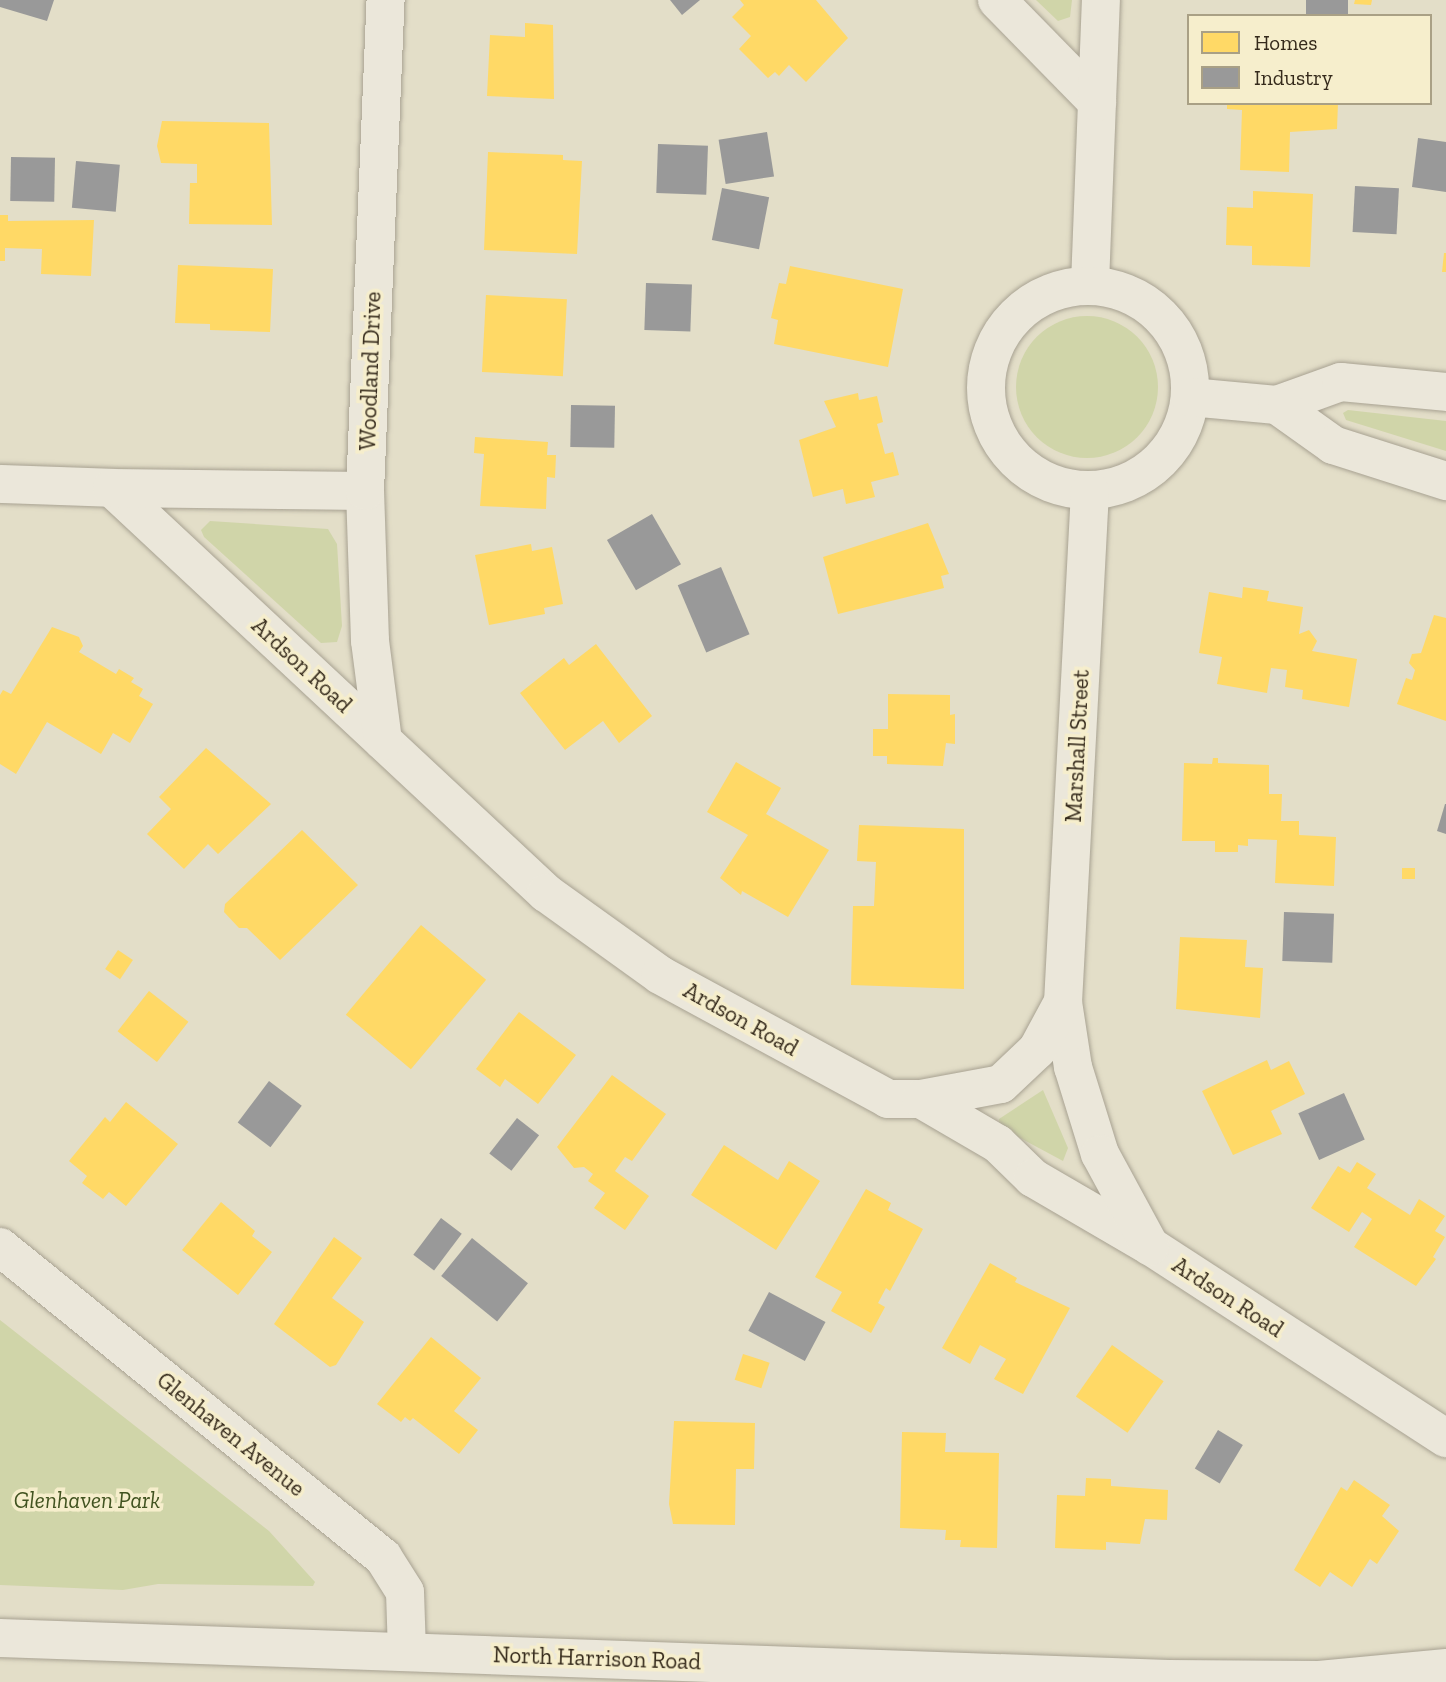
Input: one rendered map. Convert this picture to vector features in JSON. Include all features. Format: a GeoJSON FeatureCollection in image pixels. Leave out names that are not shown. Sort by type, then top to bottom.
{"type":"FeatureCollection","features":[{"type":"Feature","properties":{"kind":"street","name":"Woodland Drive"},"geometry":{"type":"LineString","coordinates":[[383,741],[370,641],[365,491],[386,0]]}},
{"type":"Feature","properties":{"kind":"street"},"geometry":{"type":"LineString","coordinates":[[997,0],[1097,102]]}},
{"type":"Feature","properties":{"kind":"street"},"geometry":{"type":"LineString","coordinates":[[1090,285],[1101,0]]}},
{"type":"Feature","properties":{"kind":"street"},"geometry":{"type":"LineString","coordinates":[[1090,285],[1123,292],[1152,308],[1175,333],[1188,364],[1190,397],[1185,422],[1158,463],[1127,482],[1090,491],[1061,487],[1034,475],[1011,456],[996,432],[987,393],[996,345],[1012,320],[1034,301],[1061,289],[1090,285]]}},
{"type":"Feature","properties":{"kind":"street"},"geometry":{"type":"LineString","coordinates":[[1190,397],[1277,405],[1341,382],[1446,392]]}},
{"type":"Feature","properties":{"kind":"street"},"geometry":{"type":"LineString","coordinates":[[1277,405],[1333,445],[1446,481]]}},
{"type":"Feature","properties":{"kind":"street"},"geometry":{"type":"LineString","coordinates":[[0,484],[365,491]]}},
{"type":"Feature","properties":{"kind":"street","name":"Ardson Road"},"geometry":{"type":"LineString","coordinates":[[112,488],[546,893],[660,975],[888,1099],[921,1099],[998,1144],[1033,1178],[1150,1246],[1446,1438]]}},
{"type":"Feature","properties":{"kind":"street","name":"Marshall Street"},"geometry":{"type":"LineString","coordinates":[[1090,491],[1063,1002],[1073,1067],[1100,1154],[1150,1246]]}},
{"type":"Feature","properties":{"kind":"street","name":"Marshall Street"},"geometry":{"type":"LineString","coordinates":[[921,1099],[1001,1084],[1037,1050],[1063,1002]]}},
{"type":"Feature","properties":{"kind":"street","name":"Glenhaven Avenue"},"geometry":{"type":"LineString","coordinates":[[0,1247],[383,1557],[405,1592],[407,1651]]}},
{"type":"Feature","properties":{"kind":"street","name":"North Harrison Road"},"geometry":{"type":"LineString","coordinates":[[0,1638],[1168,1679],[1318,1680],[1446,1668]]}},
{"type":"Feature","properties":{"kind":"green space"},"geometry":{"type":"Polygon","coordinates":[[[1036,0],[1072,0],[1070,17],[1058,21],[1036,0]]]}},
{"type":"Feature","properties":{"kind":"green space"},"geometry":{"type":"Polygon","coordinates":[[[1087,316],[1114,322],[1137,337],[1152,360],[1158,387],[1152,414],[1137,437],[1114,452],[1087,458],[1060,452],[1037,437],[1022,414],[1016,387],[1022,360],[1037,337],[1060,322],[1087,316]]]}},
{"type":"Feature","properties":{"kind":"green space"},"geometry":{"type":"Polygon","coordinates":[[[1348,410],[1446,421],[1446,451],[1346,420],[1343,413],[1348,410]]]}},
{"type":"Feature","properties":{"kind":"green space"},"geometry":{"type":"Polygon","coordinates":[[[210,521],[328,529],[337,544],[342,626],[337,642],[321,643],[204,537],[201,530],[210,521]]]}},
{"type":"Feature","properties":{"kind":"green space"},"geometry":{"type":"Polygon","coordinates":[[[1043,1090],[1068,1148],[1063,1161],[1000,1127],[999,1119],[1043,1090]]]}},
{"type":"Feature","properties":{"kind":"green space","name":"Glenhaven Park"},"geometry":{"type":"Polygon","coordinates":[[[0,1320],[269,1531],[315,1582],[313,1586],[158,1584],[123,1590],[0,1585],[0,1320]]]}},
{"type":"Feature","properties":{"kind":"building: Homes"},"geometry":{"type":"Polygon","coordinates":[[[740,0],[816,0],[848,38],[806,82],[789,65],[779,76],[775,72],[768,78],[739,49],[751,36],[732,17],[744,5],[740,0]]]}},
{"type":"Feature","properties":{"kind":"building: Homes"},"geometry":{"type":"Polygon","coordinates":[[[1355,0],[1372,0],[1371,5],[1354,4],[1355,0]]]}},
{"type":"Feature","properties":{"kind":"building: Homes"},"geometry":{"type":"Polygon","coordinates":[[[525,23],[553,25],[554,99],[487,96],[490,35],[525,37],[525,23]]]}},
{"type":"Feature","properties":{"kind":"building: Homes"},"geometry":{"type":"Polygon","coordinates":[[[1227,105],[1338,105],[1337,129],[1290,132],[1289,172],[1240,170],[1242,110],[1227,109],[1227,105]]]}},
{"type":"Feature","properties":{"kind":"building: Homes"},"geometry":{"type":"Polygon","coordinates":[[[162,121],[269,123],[272,225],[189,224],[190,183],[197,183],[197,164],[161,163],[157,146],[162,121]]]}},
{"type":"Feature","properties":{"kind":"building: Homes"},"geometry":{"type":"Polygon","coordinates":[[[488,152],[563,155],[563,160],[582,161],[577,254],[484,250],[488,152]]]}},
{"type":"Feature","properties":{"kind":"building: Homes"},"geometry":{"type":"Polygon","coordinates":[[[1253,191],[1313,194],[1310,267],[1252,265],[1252,246],[1226,245],[1227,207],[1253,208],[1253,191]]]}},
{"type":"Feature","properties":{"kind":"building: Homes"},"geometry":{"type":"Polygon","coordinates":[[[0,215],[8,215],[8,221],[94,220],[91,276],[41,274],[42,249],[5,248],[5,261],[0,261],[0,215]]]}},
{"type":"Feature","properties":{"kind":"building: Homes"},"geometry":{"type":"Polygon","coordinates":[[[1444,253],[1446,272],[1442,272],[1444,253]]]}},
{"type":"Feature","properties":{"kind":"building: Homes"},"geometry":{"type":"Polygon","coordinates":[[[178,265],[273,269],[270,332],[210,330],[210,324],[175,323],[178,265]]]}},
{"type":"Feature","properties":{"kind":"building: Homes"},"geometry":{"type":"Polygon","coordinates":[[[790,266],[903,289],[888,367],[774,344],[778,320],[771,318],[779,283],[786,284],[790,266]]]}},
{"type":"Feature","properties":{"kind":"building: Homes"},"geometry":{"type":"Polygon","coordinates":[[[486,295],[567,299],[563,376],[482,372],[486,295]]]}},
{"type":"Feature","properties":{"kind":"building: Homes"},"geometry":{"type":"Polygon","coordinates":[[[858,393],[859,400],[877,396],[883,422],[877,424],[885,454],[893,452],[899,475],[871,482],[875,497],[846,504],[843,489],[813,497],[799,440],[836,427],[824,401],[858,393]]]}},
{"type":"Feature","properties":{"kind":"building: Homes"},"geometry":{"type":"Polygon","coordinates":[[[475,437],[548,442],[547,455],[556,455],[555,478],[547,477],[546,509],[480,506],[484,454],[474,453],[475,437]]]}},
{"type":"Feature","properties":{"kind":"building: Homes"},"geometry":{"type":"Polygon","coordinates":[[[928,523],[949,574],[941,576],[944,588],[838,614],[823,557],[928,523]]]}},
{"type":"Feature","properties":{"kind":"building: Homes"},"geometry":{"type":"Polygon","coordinates":[[[531,544],[532,551],[552,547],[563,604],[544,608],[545,614],[489,625],[475,555],[531,544]]]}},
{"type":"Feature","properties":{"kind":"building: Homes"},"geometry":{"type":"Polygon","coordinates":[[[1243,587],[1269,591],[1267,601],[1303,607],[1299,634],[1309,630],[1317,641],[1312,651],[1357,659],[1349,707],[1302,699],[1303,690],[1285,687],[1287,670],[1271,668],[1267,693],[1217,684],[1222,657],[1199,653],[1209,592],[1242,598],[1243,587]]]}},
{"type":"Feature","properties":{"kind":"building: Homes"},"geometry":{"type":"Polygon","coordinates":[[[1434,615],[1446,618],[1446,721],[1397,704],[1406,678],[1412,680],[1415,670],[1409,663],[1412,654],[1421,653],[1434,615]]]}},
{"type":"Feature","properties":{"kind":"building: Homes"},"geometry":{"type":"Polygon","coordinates":[[[52,627],[79,637],[83,646],[79,652],[116,674],[119,669],[134,678],[131,682],[143,689],[139,696],[153,704],[130,743],[113,733],[101,754],[47,722],[16,774],[0,764],[0,695],[3,690],[11,694],[52,627]]]}},
{"type":"Feature","properties":{"kind":"building: Homes"},"geometry":{"type":"Polygon","coordinates":[[[596,644],[652,716],[619,743],[603,721],[565,750],[520,693],[564,658],[569,665],[596,644]]]}},
{"type":"Feature","properties":{"kind":"building: Homes"},"geometry":{"type":"Polygon","coordinates":[[[888,694],[950,695],[950,715],[955,714],[955,744],[946,743],[943,766],[887,764],[887,756],[873,756],[873,729],[888,729],[888,694]]]}},
{"type":"Feature","properties":{"kind":"building: Homes"},"geometry":{"type":"Polygon","coordinates":[[[206,748],[271,804],[218,854],[208,844],[184,869],[147,834],[171,809],[159,797],[206,748]]]}},
{"type":"Feature","properties":{"kind":"building: Homes"},"geometry":{"type":"Polygon","coordinates":[[[1213,758],[1218,758],[1218,763],[1269,765],[1269,794],[1282,794],[1281,821],[1299,821],[1299,835],[1336,837],[1334,886],[1275,883],[1277,840],[1248,839],[1248,846],[1238,845],[1238,852],[1215,852],[1215,841],[1182,841],[1184,763],[1212,764],[1213,758]]]}},
{"type":"Feature","properties":{"kind":"building: Homes"},"geometry":{"type":"Polygon","coordinates":[[[736,762],[781,788],[766,814],[829,850],[788,917],[742,891],[741,895],[720,878],[748,835],[707,812],[736,762]]]}},
{"type":"Feature","properties":{"kind":"building: Homes"},"geometry":{"type":"Polygon","coordinates":[[[859,825],[964,829],[964,989],[851,985],[853,906],[874,906],[876,862],[857,861],[859,825]]]}},
{"type":"Feature","properties":{"kind":"building: Homes"},"geometry":{"type":"Polygon","coordinates":[[[302,830],[358,885],[280,960],[247,928],[239,928],[224,912],[225,904],[302,830]]]}},
{"type":"Feature","properties":{"kind":"building: Homes"},"geometry":{"type":"Polygon","coordinates":[[[1402,868],[1415,868],[1415,879],[1402,879],[1402,868]]]}},
{"type":"Feature","properties":{"kind":"building: Homes"},"geometry":{"type":"Polygon","coordinates":[[[421,925],[486,980],[411,1069],[346,1015],[421,925]]]}},
{"type":"Feature","properties":{"kind":"building: Homes"},"geometry":{"type":"Polygon","coordinates":[[[1180,937],[1247,940],[1245,967],[1263,968],[1260,1018],[1176,1009],[1180,937]]]}},
{"type":"Feature","properties":{"kind":"building: Homes"},"geometry":{"type":"Polygon","coordinates":[[[118,950],[133,960],[120,979],[105,969],[118,950]]]}},
{"type":"Feature","properties":{"kind":"building: Homes"},"geometry":{"type":"Polygon","coordinates":[[[149,991],[188,1022],[157,1062],[118,1031],[149,991]]]}},
{"type":"Feature","properties":{"kind":"building: Homes"},"geometry":{"type":"Polygon","coordinates":[[[519,1012],[576,1055],[538,1104],[505,1079],[500,1087],[476,1069],[519,1012]]]}},
{"type":"Feature","properties":{"kind":"building: Homes"},"geometry":{"type":"Polygon","coordinates":[[[1267,1060],[1271,1070],[1289,1061],[1305,1094],[1271,1111],[1282,1134],[1233,1155],[1202,1091],[1267,1060]]]}},
{"type":"Feature","properties":{"kind":"building: Homes"},"geometry":{"type":"Polygon","coordinates":[[[612,1075],[666,1114],[632,1161],[625,1157],[615,1171],[649,1196],[625,1230],[594,1208],[605,1193],[588,1181],[593,1174],[584,1167],[574,1168],[557,1147],[612,1075]]]}},
{"type":"Feature","properties":{"kind":"building: Homes"},"geometry":{"type":"Polygon","coordinates":[[[126,1102],[178,1144],[126,1206],[109,1192],[103,1199],[82,1183],[87,1176],[69,1161],[105,1117],[110,1122],[126,1102]]]}},
{"type":"Feature","properties":{"kind":"building: Homes"},"geometry":{"type":"Polygon","coordinates":[[[724,1145],[778,1180],[789,1161],[820,1181],[776,1250],[691,1195],[724,1145]]]}},
{"type":"Feature","properties":{"kind":"building: Homes"},"geometry":{"type":"Polygon","coordinates":[[[1357,1162],[1376,1174],[1367,1188],[1410,1215],[1419,1199],[1445,1216],[1435,1231],[1445,1237],[1433,1257],[1436,1259],[1416,1286],[1354,1247],[1372,1219],[1362,1212],[1349,1232],[1311,1208],[1338,1166],[1350,1173],[1357,1162]]]}},
{"type":"Feature","properties":{"kind":"building: Homes"},"geometry":{"type":"Polygon","coordinates":[[[866,1189],[891,1203],[888,1210],[923,1229],[890,1291],[886,1288],[878,1303],[885,1307],[871,1333],[831,1311],[842,1292],[815,1277],[866,1189]]]}},
{"type":"Feature","properties":{"kind":"building: Homes"},"geometry":{"type":"Polygon","coordinates":[[[221,1202],[255,1231],[252,1236],[272,1252],[238,1295],[182,1250],[221,1202]]]}},
{"type":"Feature","properties":{"kind":"building: Homes"},"geometry":{"type":"Polygon","coordinates":[[[334,1237],[362,1258],[332,1298],[364,1322],[336,1365],[330,1367],[274,1324],[334,1237]]]}},
{"type":"Feature","properties":{"kind":"building: Homes"},"geometry":{"type":"Polygon","coordinates":[[[990,1263],[1017,1278],[1015,1282],[1070,1308],[1023,1394],[994,1379],[1006,1359],[980,1345],[970,1364],[942,1348],[990,1263]]]}},
{"type":"Feature","properties":{"kind":"building: Homes"},"geometry":{"type":"Polygon","coordinates":[[[431,1337],[481,1378],[454,1411],[478,1430],[459,1454],[413,1418],[410,1421],[405,1417],[401,1422],[377,1404],[431,1337]]]}},
{"type":"Feature","properties":{"kind":"building: Homes"},"geometry":{"type":"Polygon","coordinates":[[[1112,1345],[1164,1381],[1127,1433],[1076,1397],[1112,1345]]]}},
{"type":"Feature","properties":{"kind":"building: Homes"},"geometry":{"type":"Polygon","coordinates":[[[743,1354],[770,1363],[761,1388],[735,1380],[743,1354]]]}},
{"type":"Feature","properties":{"kind":"building: Homes"},"geometry":{"type":"Polygon","coordinates":[[[674,1421],[755,1423],[754,1469],[736,1469],[735,1525],[673,1524],[669,1504],[674,1421]]]}},
{"type":"Feature","properties":{"kind":"building: Homes"},"geometry":{"type":"Polygon","coordinates":[[[902,1432],[946,1433],[945,1452],[999,1453],[997,1548],[960,1547],[961,1540],[945,1540],[946,1530],[900,1528],[902,1432]]]}},
{"type":"Feature","properties":{"kind":"building: Homes"},"geometry":{"type":"Polygon","coordinates":[[[1086,1478],[1111,1479],[1111,1486],[1168,1490],[1167,1520],[1145,1519],[1140,1544],[1106,1542],[1106,1550],[1055,1548],[1057,1495],[1085,1496],[1086,1478]]]}},
{"type":"Feature","properties":{"kind":"building: Homes"},"geometry":{"type":"Polygon","coordinates":[[[1354,1480],[1390,1505],[1382,1516],[1399,1531],[1377,1564],[1370,1559],[1352,1587],[1330,1572],[1320,1587],[1294,1570],[1341,1487],[1347,1491],[1354,1480]]]}},
{"type":"Feature","properties":{"kind":"building: Industry"},"geometry":{"type":"Polygon","coordinates":[[[0,0],[54,0],[47,21],[0,7],[0,0]]]}},
{"type":"Feature","properties":{"kind":"building: Industry"},"geometry":{"type":"Polygon","coordinates":[[[670,0],[700,0],[682,15],[670,0]]]}},
{"type":"Feature","properties":{"kind":"building: Industry"},"geometry":{"type":"Polygon","coordinates":[[[1306,0],[1348,0],[1348,14],[1306,14],[1306,0]]]}},
{"type":"Feature","properties":{"kind":"building: Industry"},"geometry":{"type":"Polygon","coordinates":[[[767,132],[774,176],[726,184],[719,140],[767,132]]]}},
{"type":"Feature","properties":{"kind":"building: Industry"},"geometry":{"type":"Polygon","coordinates":[[[1418,138],[1446,142],[1446,192],[1412,187],[1418,138]]]}},
{"type":"Feature","properties":{"kind":"building: Industry"},"geometry":{"type":"Polygon","coordinates":[[[658,144],[708,146],[706,195],[656,193],[658,144]]]}},
{"type":"Feature","properties":{"kind":"building: Industry"},"geometry":{"type":"Polygon","coordinates":[[[11,157],[55,158],[54,202],[10,201],[11,157]]]}},
{"type":"Feature","properties":{"kind":"building: Industry"},"geometry":{"type":"Polygon","coordinates":[[[76,161],[120,165],[116,212],[72,208],[76,161]]]}},
{"type":"Feature","properties":{"kind":"building: Industry"},"geometry":{"type":"Polygon","coordinates":[[[1355,186],[1399,188],[1397,234],[1353,232],[1355,186]]]}},
{"type":"Feature","properties":{"kind":"building: Industry"},"geometry":{"type":"Polygon","coordinates":[[[722,188],[769,197],[759,249],[712,240],[722,188]]]}},
{"type":"Feature","properties":{"kind":"building: Industry"},"geometry":{"type":"Polygon","coordinates":[[[646,283],[692,285],[690,332],[644,330],[646,283]]]}},
{"type":"Feature","properties":{"kind":"building: Industry"},"geometry":{"type":"Polygon","coordinates":[[[571,405],[615,406],[614,448],[570,447],[571,405]]]}},
{"type":"Feature","properties":{"kind":"building: Industry"},"geometry":{"type":"Polygon","coordinates":[[[652,514],[681,564],[636,590],[607,540],[652,514]]]}},
{"type":"Feature","properties":{"kind":"building: Industry"},"geometry":{"type":"Polygon","coordinates":[[[721,567],[750,634],[706,653],[678,585],[721,567]]]}},
{"type":"Feature","properties":{"kind":"building: Industry"},"geometry":{"type":"Polygon","coordinates":[[[1446,804],[1446,834],[1437,831],[1446,804]]]}},
{"type":"Feature","properties":{"kind":"building: Industry"},"geometry":{"type":"Polygon","coordinates":[[[1284,912],[1334,914],[1332,963],[1282,961],[1284,912]]]}},
{"type":"Feature","properties":{"kind":"building: Industry"},"geometry":{"type":"Polygon","coordinates":[[[269,1081],[302,1106],[270,1147],[238,1123],[269,1081]]]}},
{"type":"Feature","properties":{"kind":"building: Industry"},"geometry":{"type":"Polygon","coordinates":[[[1344,1093],[1365,1140],[1319,1160],[1298,1113],[1344,1093]]]}},
{"type":"Feature","properties":{"kind":"building: Industry"},"geometry":{"type":"Polygon","coordinates":[[[517,1118],[539,1135],[511,1171],[489,1153],[517,1118]]]}},
{"type":"Feature","properties":{"kind":"building: Industry"},"geometry":{"type":"Polygon","coordinates":[[[441,1218],[462,1234],[434,1270],[413,1255],[441,1218]]]}},
{"type":"Feature","properties":{"kind":"building: Industry"},"geometry":{"type":"Polygon","coordinates":[[[472,1238],[528,1283],[497,1321],[441,1276],[472,1238]]]}},
{"type":"Feature","properties":{"kind":"building: Industry"},"geometry":{"type":"Polygon","coordinates":[[[769,1292],[826,1322],[805,1361],[748,1331],[769,1292]]]}},
{"type":"Feature","properties":{"kind":"building: Industry"},"geometry":{"type":"Polygon","coordinates":[[[1218,1430],[1243,1445],[1220,1484],[1195,1469],[1218,1430]]]}}]}
